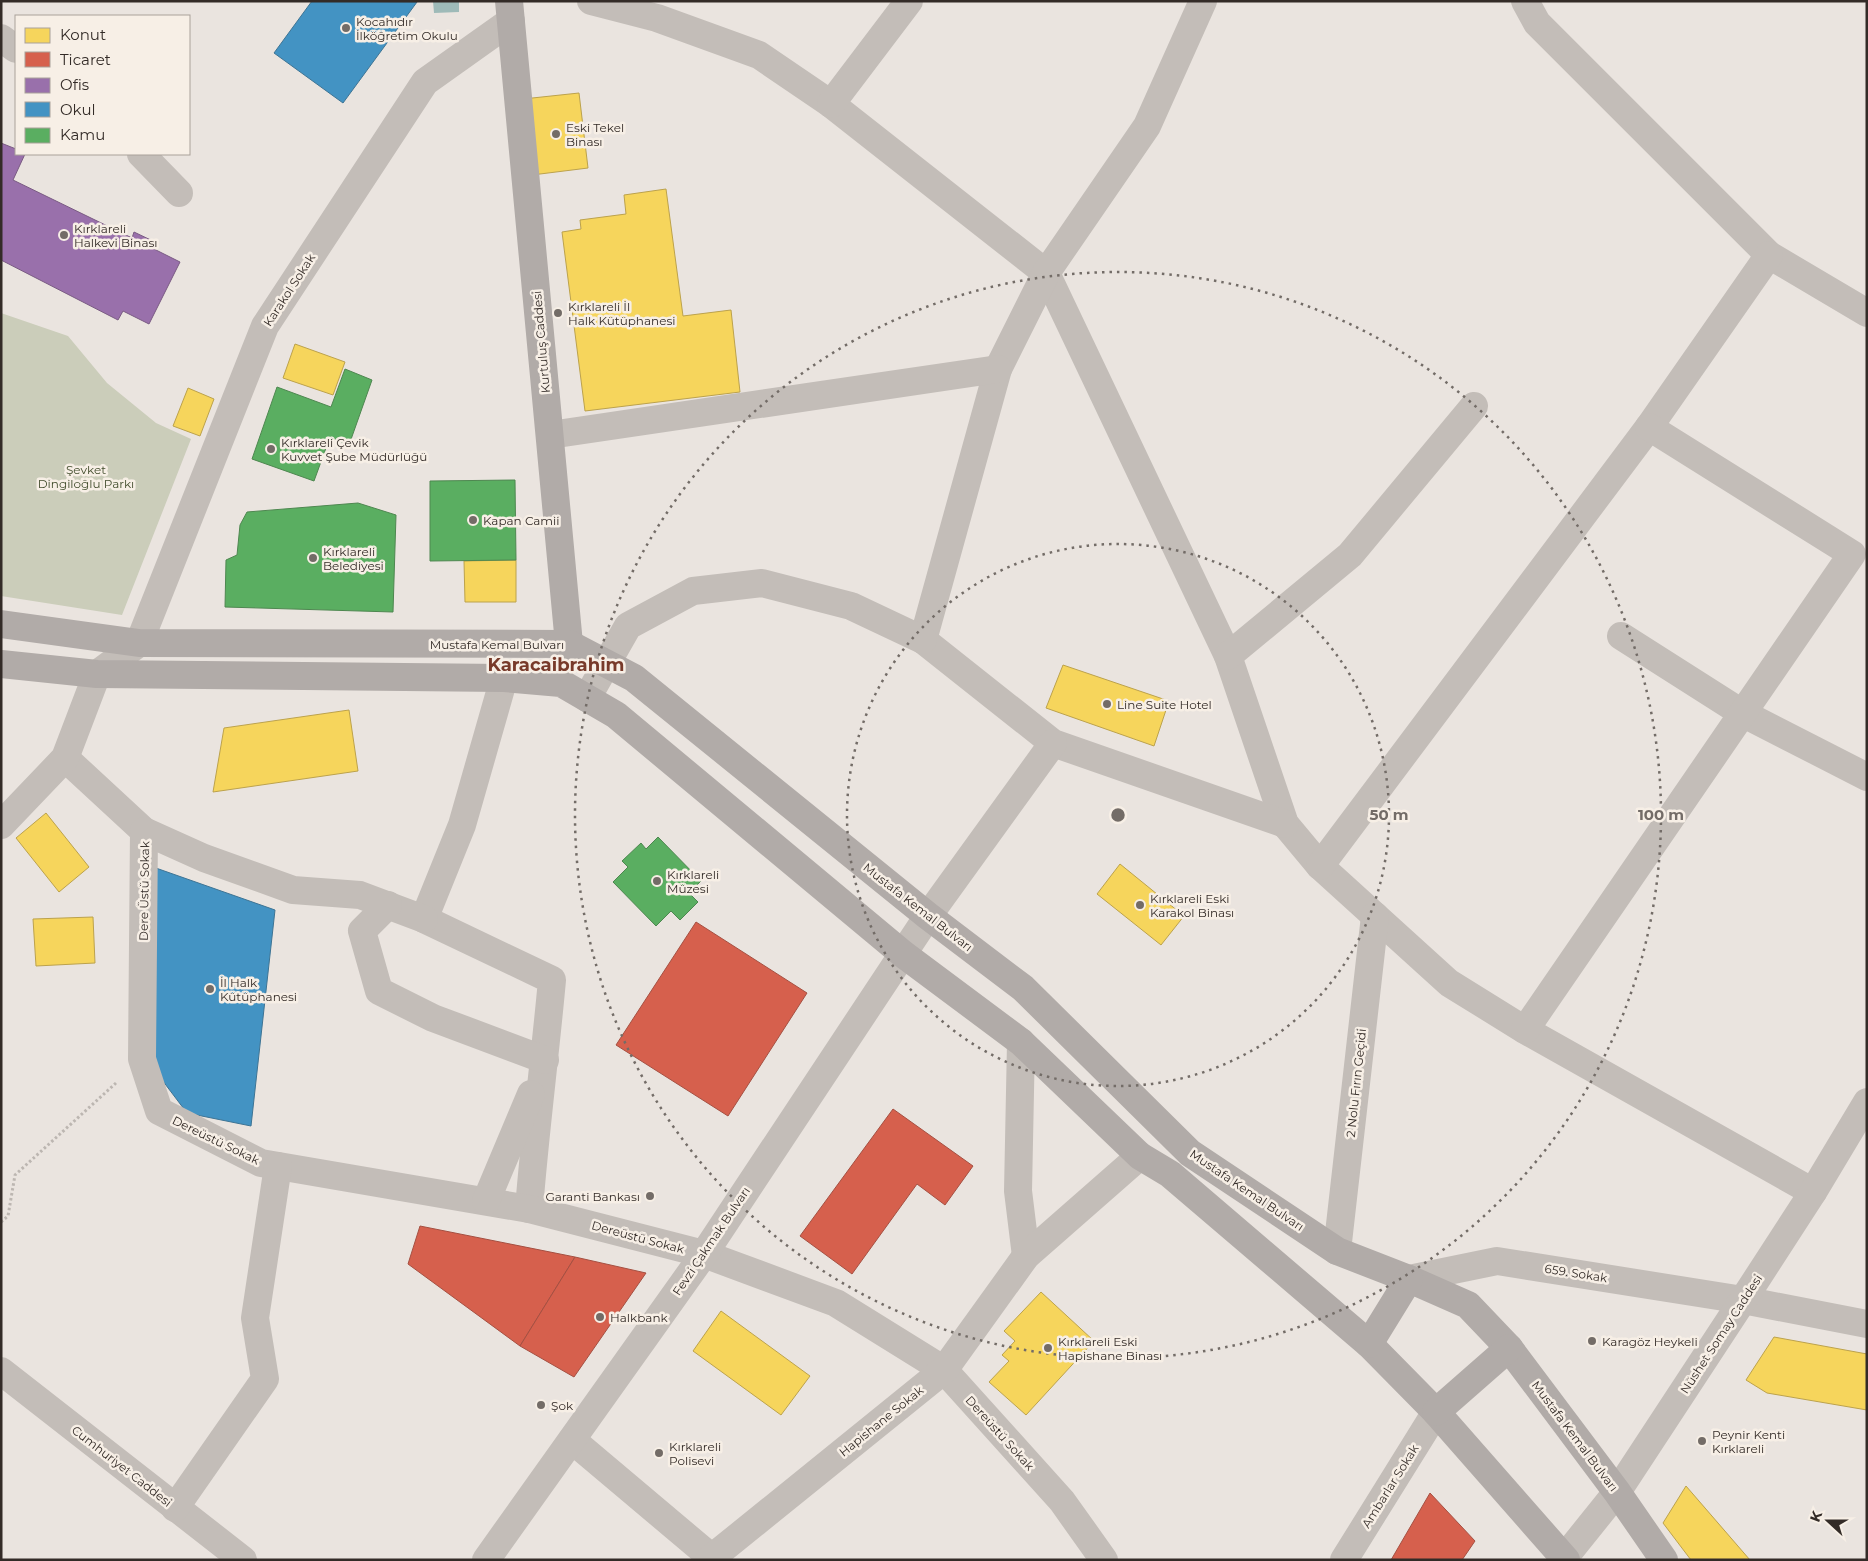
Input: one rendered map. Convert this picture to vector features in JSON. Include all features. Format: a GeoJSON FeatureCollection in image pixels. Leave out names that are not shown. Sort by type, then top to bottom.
{"type":"FeatureCollection","features":[{"type":"Feature","properties":{"kind":"main road","name":"Kurtuluş Caddesi"},"geometry":{"type":"LineString","coordinates":[[510,11],[569,644],[561,683]]}},
{"type":"Feature","properties":{"kind":"main road","name":"Mustafa Kemal Bulvarı"},"geometry":{"type":"LineString","coordinates":[[1,624],[139,643],[569,644],[634,678],[928,916],[1023,988],[1190,1153],[1337,1251],[1409,1279],[1468,1305],[1509,1348],[1617,1492],[1664,1560]]}},
{"type":"Feature","properties":{"kind":"main road"},"geometry":{"type":"LineString","coordinates":[[1,664],[96,674],[504,678],[561,683],[616,715],[903,954],[1022,1042],[1140,1156],[1170,1174],[1370,1344],[1436,1412],[1565,1559]]}},
{"type":"Feature","properties":{"kind":"main road"},"geometry":{"type":"LineString","coordinates":[[1370,1344],[1409,1279]]}},
{"type":"Feature","properties":{"kind":"main road"},"geometry":{"type":"LineString","coordinates":[[1436,1412],[1509,1348]]}},
{"type":"Feature","properties":{"kind":"street"},"geometry":{"type":"LineString","coordinates":[[590,1],[662,10],[759,55],[831,104],[1046,273],[1228,656],[1285,824],[1320,866],[1449,984],[1525,1030],[1812,1192]]}},
{"type":"Feature","properties":{"kind":"street"},"geometry":{"type":"LineString","coordinates":[[831,104],[909,1]]}},
{"type":"Feature","properties":{"kind":"street"},"geometry":{"type":"LineString","coordinates":[[923,640],[998,369],[1046,273],[1147,126],[1203,1]]}},
{"type":"Feature","properties":{"kind":"street"},"geometry":{"type":"LineString","coordinates":[[1525,1],[1538,23],[1769,255],[1867,313]]}},
{"type":"Feature","properties":{"kind":"street","name":"Karakol Sokak"},"geometry":{"type":"LineString","coordinates":[[139,643],[265,326],[425,82],[510,11]]}},
{"type":"Feature","properties":{"kind":"street"},"geometry":{"type":"LineString","coordinates":[[1,38],[15,48]]}},
{"type":"Feature","properties":{"kind":"street"},"geometry":{"type":"LineString","coordinates":[[143,155],[179,192]]}},
{"type":"Feature","properties":{"kind":"street"},"geometry":{"type":"LineString","coordinates":[[1320,866],[1649,427],[1769,255]]}},
{"type":"Feature","properties":{"kind":"street"},"geometry":{"type":"LineString","coordinates":[[550,434],[998,369]]}},
{"type":"Feature","properties":{"kind":"street"},"geometry":{"type":"LineString","coordinates":[[1228,656],[1350,556],[1474,406]]}},
{"type":"Feature","properties":{"kind":"street"},"geometry":{"type":"LineString","coordinates":[[1525,1030],[1852,554],[1649,427]]}},
{"type":"Feature","properties":{"kind":"street"},"geometry":{"type":"LineString","coordinates":[[587,698],[628,626],[693,591],[762,584],[851,606],[923,640],[1053,743],[1285,824]]}},
{"type":"Feature","properties":{"kind":"street"},"geometry":{"type":"LineString","coordinates":[[1621,636],[1742,714],[1867,777]]}},
{"type":"Feature","properties":{"kind":"street"},"geometry":{"type":"LineString","coordinates":[[1,825],[65,758],[96,674],[139,643]]}},
{"type":"Feature","properties":{"kind":"street"},"geometry":{"type":"LineString","coordinates":[[424,919],[462,825],[504,678]]}},
{"type":"Feature","properties":{"kind":"street","name":"Fevzi Çakmak Bulvarı"},"geometry":{"type":"LineString","coordinates":[[486,1560],[704,1254],[928,916],[1053,743]]}},
{"type":"Feature","properties":{"kind":"street","name":"Dere Üstü Sokak"},"geometry":{"type":"LineString","coordinates":[[65,758],[144,831],[142,1059]]}},
{"type":"Feature","properties":{"kind":"street"},"geometry":{"type":"LineString","coordinates":[[144,831],[204,858],[293,890],[360,896],[388,905],[424,919],[552,980],[529,1209]]}},
{"type":"Feature","properties":{"kind":"street"},"geometry":{"type":"LineString","coordinates":[[388,905],[362,932],[379,991],[433,1018],[545,1060]]}},
{"type":"Feature","properties":{"kind":"street","name":"2 Nolu Fırın Geçidi"},"geometry":{"type":"LineString","coordinates":[[1337,1251],[1375,916]]}},
{"type":"Feature","properties":{"kind":"street"},"geometry":{"type":"LineString","coordinates":[[1022,1042],[1018,1191],[1026,1256]]}},
{"type":"Feature","properties":{"kind":"street","name":"Dereüstü Sokak"},"geometry":{"type":"LineString","coordinates":[[142,1059],[159,1112],[261,1163],[529,1209],[704,1254],[836,1303],[944,1370],[1062,1501],[1104,1560]]}},
{"type":"Feature","properties":{"kind":"street"},"geometry":{"type":"LineString","coordinates":[[486,1202],[545,1060]]}},
{"type":"Feature","properties":{"kind":"street","name":"Nüshet Somay Caddesi"},"geometry":{"type":"LineString","coordinates":[[1565,1559],[1617,1492],[1743,1300],[1867,1102]]}},
{"type":"Feature","properties":{"kind":"street","name":"Hapishane Sokak"},"geometry":{"type":"LineString","coordinates":[[711,1559],[944,1370],[1026,1256],[1140,1156]]}},
{"type":"Feature","properties":{"kind":"street"},"geometry":{"type":"LineString","coordinates":[[175,1508],[265,1378],[255,1318],[278,1166]]}},
{"type":"Feature","properties":{"kind":"street","name":"659. Sokak"},"geometry":{"type":"LineString","coordinates":[[1409,1279],[1498,1261],[1743,1300],[1867,1324]]}},
{"type":"Feature","properties":{"kind":"street","name":"Cumhuriyet Caddesi"},"geometry":{"type":"LineString","coordinates":[[1,1371],[242,1560]]}},
{"type":"Feature","properties":{"kind":"street","name":"Ambarlar Sokak"},"geometry":{"type":"LineString","coordinates":[[1344,1560],[1436,1412]]}},
{"type":"Feature","properties":{"kind":"street"},"geometry":{"type":"LineString","coordinates":[[572,1440],[711,1559]]}},
{"type":"Feature","properties":{"kind":"path"},"geometry":{"type":"LineString","coordinates":[[1,1222],[8,1216],[16,1175],[142,1059]]}},
{"type":"Feature","properties":{"kind":"green space","name":"Şevket Dingiloğlu Parkı"},"geometry":{"type":"Polygon","coordinates":[[[1,313],[68,336],[107,383],[156,423],[191,439],[122,615],[1,596],[1,313]]]}},
{"type":"Feature","properties":{"kind":"water"},"geometry":{"type":"Polygon","coordinates":[[[433,1],[459,1],[459,12],[434,13],[433,1]]]}},
{"type":"Feature","properties":{"kind":"building: Konut","name":"Eski Tekel Binası"},"geometry":{"type":"Polygon","coordinates":[[[579,93],[588,168],[532,175],[523,99],[579,93]]]}},
{"type":"Feature","properties":{"kind":"building: Konut"},"geometry":{"type":"Polygon","coordinates":[[[666,189],[683,316],[731,310],[740,392],[585,411],[562,232],[581,229],[580,220],[626,214],[624,195],[666,189]]]}},
{"type":"Feature","properties":{"kind":"building: Konut"},"geometry":{"type":"Polygon","coordinates":[[[295,344],[345,362],[333,395],[283,378],[295,344]]]}},
{"type":"Feature","properties":{"kind":"building: Konut"},"geometry":{"type":"Polygon","coordinates":[[[188,388],[214,399],[200,436],[173,426],[188,388]]]}},
{"type":"Feature","properties":{"kind":"building: Konut"},"geometry":{"type":"Polygon","coordinates":[[[516,560],[516,602],[465,602],[464,561],[516,560]]]}},
{"type":"Feature","properties":{"kind":"building: Konut","name":"Line Suite Hotel"},"geometry":{"type":"Polygon","coordinates":[[[1063,665],[1169,701],[1154,746],[1046,708],[1063,665]]]}},
{"type":"Feature","properties":{"kind":"building: Konut"},"geometry":{"type":"Polygon","coordinates":[[[349,710],[358,771],[213,792],[224,728],[349,710]]]}},
{"type":"Feature","properties":{"kind":"building: Konut"},"geometry":{"type":"Polygon","coordinates":[[[46,813],[89,867],[59,892],[16,838],[46,813]]]}},
{"type":"Feature","properties":{"kind":"building: Konut","name":"Kırklareli Eski Karakol Binası"},"geometry":{"type":"Polygon","coordinates":[[[1120,864],[1184,916],[1161,945],[1097,894],[1120,864]]]}},
{"type":"Feature","properties":{"kind":"building: Konut"},"geometry":{"type":"Polygon","coordinates":[[[93,917],[95,963],[36,966],[33,919],[93,917]]]}},
{"type":"Feature","properties":{"kind":"building: Konut","name":"Kırklareli Eski Hapishane Binası"},"geometry":{"type":"Polygon","coordinates":[[[1041,1292],[1094,1341],[1026,1415],[989,1382],[1009,1361],[1002,1355],[1015,1341],[1004,1331],[1041,1292]]]}},
{"type":"Feature","properties":{"kind":"building: Konut"},"geometry":{"type":"Polygon","coordinates":[[[721,1311],[810,1376],[781,1415],[693,1351],[721,1311]]]}},
{"type":"Feature","properties":{"kind":"building: Konut"},"geometry":{"type":"Polygon","coordinates":[[[1774,1337],[1867,1354],[1867,1410],[1767,1393],[1746,1380],[1774,1337]]]}},
{"type":"Feature","properties":{"kind":"building: Konut"},"geometry":{"type":"Polygon","coordinates":[[[1686,1486],[1750,1560],[1691,1560],[1663,1523],[1686,1486]]]}},
{"type":"Feature","properties":{"kind":"building: Ticaret"},"geometry":{"type":"Polygon","coordinates":[[[696,922],[807,993],[728,1116],[616,1045],[696,922]]]}},
{"type":"Feature","properties":{"kind":"building: Ticaret"},"geometry":{"type":"Polygon","coordinates":[[[893,1109],[973,1166],[945,1205],[917,1184],[852,1274],[800,1236],[893,1109]]]}},
{"type":"Feature","properties":{"kind":"building: Ticaret"},"geometry":{"type":"Polygon","coordinates":[[[420,1226],[575,1257],[520,1346],[408,1264],[420,1226]]]}},
{"type":"Feature","properties":{"kind":"building: Ticaret"},"geometry":{"type":"Polygon","coordinates":[[[575,1257],[646,1273],[574,1377],[520,1346],[575,1257]]]}},
{"type":"Feature","properties":{"kind":"building: Ticaret"},"geometry":{"type":"Polygon","coordinates":[[[1430,1493],[1475,1541],[1462,1560],[1391,1560],[1430,1493]]]}},
{"type":"Feature","properties":{"kind":"building: Ofis","name":"Kırklareli Halkevi Binası"},"geometry":{"type":"Polygon","coordinates":[[[1,143],[15,149],[15,155],[25,155],[13,180],[132,238],[134,232],[157,243],[154,249],[180,262],[149,324],[123,311],[118,320],[1,260],[1,143]]]}},
{"type":"Feature","properties":{"kind":"building: Okul","name":"Kocahıdır İlköğretim Okulu"},"geometry":{"type":"Polygon","coordinates":[[[312,1],[417,2],[343,103],[274,53],[312,1]]]}},
{"type":"Feature","properties":{"kind":"building: Okul","name":"İl Halk Kütüphanesi"},"geometry":{"type":"Polygon","coordinates":[[[153,867],[275,910],[251,1126],[187,1113],[153,1068],[153,867]]]}},
{"type":"Feature","properties":{"kind":"building: Kamu"},"geometry":{"type":"Polygon","coordinates":[[[345,369],[372,380],[349,445],[330,437],[314,481],[252,459],[277,387],[331,407],[345,369]]]}},
{"type":"Feature","properties":{"kind":"building: Kamu","name":"Kapan Camii"},"geometry":{"type":"Polygon","coordinates":[[[515,480],[516,560],[430,561],[430,481],[515,480]]]}},
{"type":"Feature","properties":{"kind":"building: Kamu","name":"Kırklareli Belediyesi"},"geometry":{"type":"Polygon","coordinates":[[[358,503],[396,515],[393,612],[225,607],[226,560],[237,555],[240,525],[247,512],[358,503]]]}},
{"type":"Feature","properties":{"kind":"building: Kamu","name":"Kırklareli Müzesi"},"geometry":{"type":"Polygon","coordinates":[[[658,837],[701,881],[689,893],[698,902],[680,920],[671,911],[656,926],[613,882],[628,867],[622,861],[641,843],[646,849],[658,837]]]}},
{"type":"Feature","properties":{"kind":"place","name":"Kocahıdır İlköğretim Okulu"},"geometry":{"type":"Point","coordinates":[346,28]}},
{"type":"Feature","properties":{"kind":"place","name":"Eski Tekel Binası"},"geometry":{"type":"Point","coordinates":[556,134]}},
{"type":"Feature","properties":{"kind":"place","name":"Kırklareli Halkevi Binası"},"geometry":{"type":"Point","coordinates":[64,235]}},
{"type":"Feature","properties":{"kind":"place","name":"Kırklareli İl Halk Kütüphanesi"},"geometry":{"type":"Point","coordinates":[558,313]}},
{"type":"Feature","properties":{"kind":"place","name":"Kırklareli Çevik Kuvvet Şube Müdürlüğü"},"geometry":{"type":"Point","coordinates":[271,449]}},
{"type":"Feature","properties":{"kind":"place","name":"Kapan Camii"},"geometry":{"type":"Point","coordinates":[473,520]}},
{"type":"Feature","properties":{"kind":"place","name":"Kırklareli Belediyesi"},"geometry":{"type":"Point","coordinates":[313,558]}},
{"type":"Feature","properties":{"kind":"place","name":"Line Suite Hotel"},"geometry":{"type":"Point","coordinates":[1107,704]}},
{"type":"Feature","properties":{"kind":"place","name":"Kırklareli Müzesi"},"geometry":{"type":"Point","coordinates":[657,881]}},
{"type":"Feature","properties":{"kind":"place","name":"Kırklareli Eski Karakol Binası"},"geometry":{"type":"Point","coordinates":[1140,905]}},
{"type":"Feature","properties":{"kind":"place","name":"İl Halk Kütüphanesi"},"geometry":{"type":"Point","coordinates":[210,989]}},
{"type":"Feature","properties":{"kind":"place","name":"Garanti Bankası"},"geometry":{"type":"Point","coordinates":[650,1196]}},
{"type":"Feature","properties":{"kind":"place","name":"Halkbank"},"geometry":{"type":"Point","coordinates":[600,1317]}},
{"type":"Feature","properties":{"kind":"place","name":"Karagöz Heykeli"},"geometry":{"type":"Point","coordinates":[1592,1341]}},
{"type":"Feature","properties":{"kind":"place","name":"Kırklareli Eski Hapishane Binası"},"geometry":{"type":"Point","coordinates":[1048,1348]}},
{"type":"Feature","properties":{"kind":"place","name":"Şok"},"geometry":{"type":"Point","coordinates":[541,1405]}},
{"type":"Feature","properties":{"kind":"place","name":"Peynir Kenti Kırklareli"},"geometry":{"type":"Point","coordinates":[1702,1441]}},
{"type":"Feature","properties":{"kind":"place","name":"Kırklareli Polisevi"},"geometry":{"type":"Point","coordinates":[659,1453]}},
{"type":"Feature","properties":{"kind":"district","name":"Karacaibrahim"},"geometry":{"type":"Point","coordinates":[556,665]}}]}
